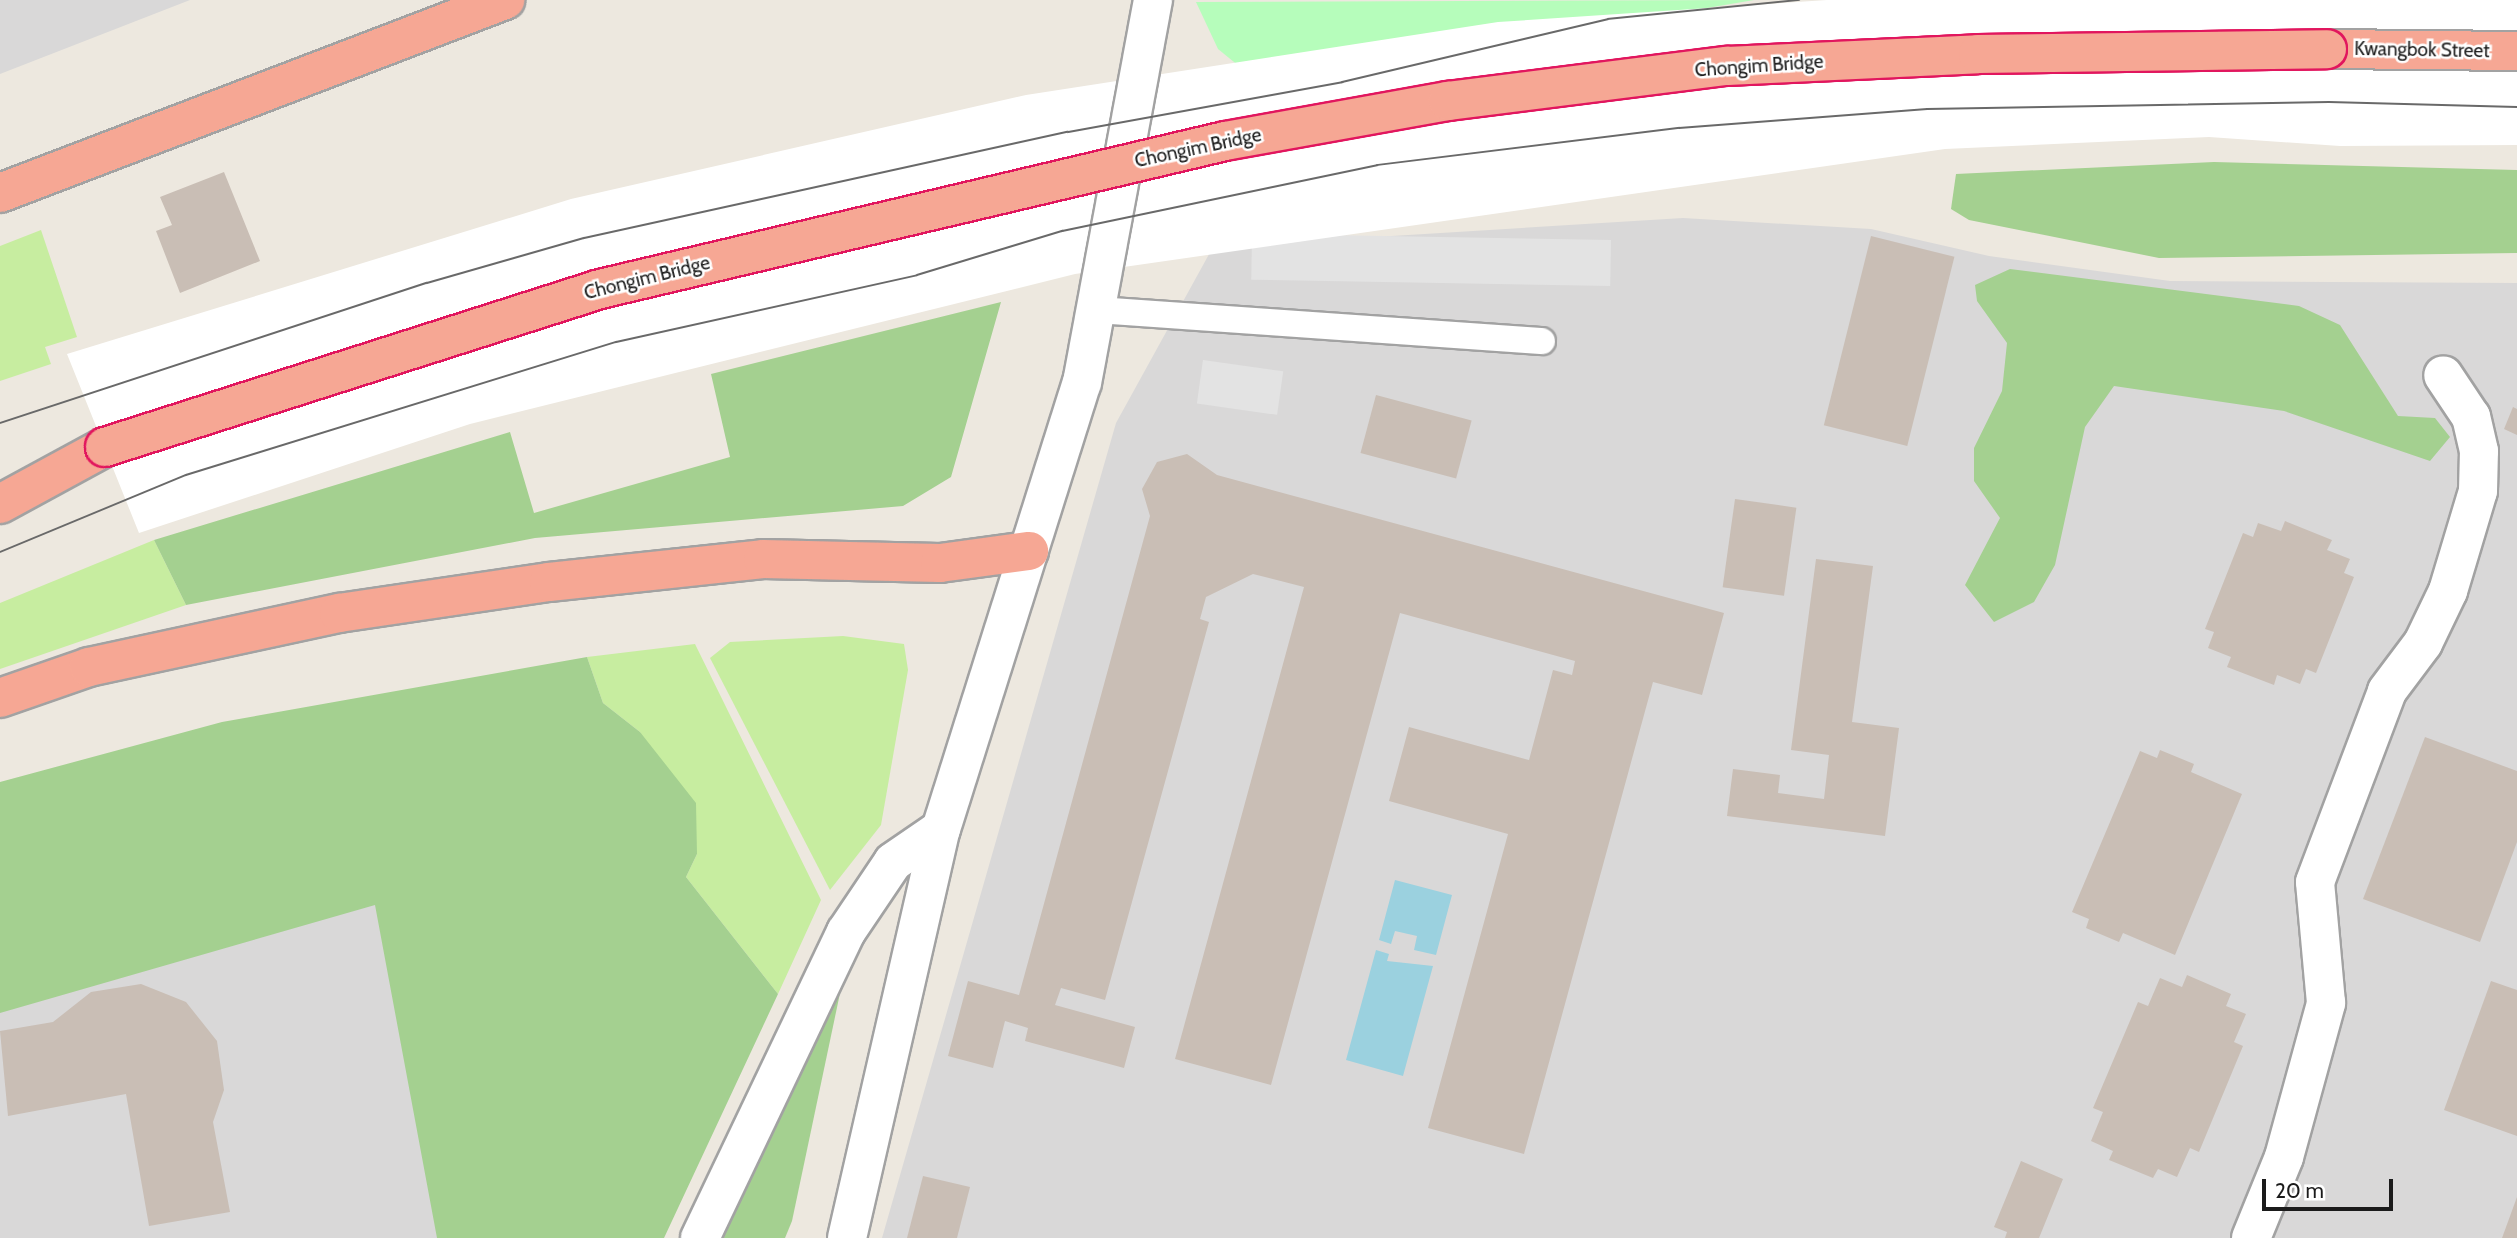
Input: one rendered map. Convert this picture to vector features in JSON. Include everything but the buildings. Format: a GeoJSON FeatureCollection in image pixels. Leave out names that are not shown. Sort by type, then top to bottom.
{"type":"FeatureCollection","features":[{"type":"Feature","properties":{"kind":"highway"},"geometry":{"type":"LineString","coordinates":[[0,193],[505,0]]}},
{"type":"Feature","properties":{"kind":"highway","name":"Kwangbok Street"},"geometry":{"type":"LineString","coordinates":[[2326,49],[2517,51]]}},
{"type":"Feature","properties":{"kind":"highway","name":"Chongim Bridge"},"geometry":{"type":"LineString","coordinates":[[105,447],[600,289],[1159,156],[1409,108],[1727,66],[1978,54],[2326,49]]}},
{"type":"Feature","properties":{"kind":"highway"},"geometry":{"type":"LineString","coordinates":[[0,483],[105,447]]}},
{"type":"Feature","properties":{"kind":"highway"},"geometry":{"type":"LineString","coordinates":[[0,504],[105,447]]}},
{"type":"Feature","properties":{"kind":"highway"},"geometry":{"type":"LineString","coordinates":[[0,698],[89,667],[339,612],[550,582],[763,559],[940,563],[1029,551]]}},
{"type":"Feature","properties":{"kind":"street"},"geometry":{"type":"LineString","coordinates":[[847,1238],[941,829],[1082,383],[1153,0]]}},
{"type":"Feature","properties":{"kind":"street"},"geometry":{"type":"LineString","coordinates":[[2251,1238],[2284,1157],[2326,1003],[2315,882],[2387,691],[2423,643],[2448,591],[2478,492],[2479,451],[2471,418],[2443,375]]}},
{"type":"Feature","properties":{"kind":"street"},"geometry":{"type":"LineString","coordinates":[[700,1238],[846,932],[893,862],[941,829]]}},
{"type":"Feature","properties":{"kind":"lane"},"geometry":{"type":"LineString","coordinates":[[1096,310],[1542,341]]}},
{"type":"Feature","properties":{"kind":"shaded area"},"geometry":{"type":"Polygon","coordinates":[[[0,0],[190,0],[0,74],[0,0]]]}},
{"type":"Feature","properties":{"kind":"shaded area"},"geometry":{"type":"Polygon","coordinates":[[[1683,218],[1871,229],[1989,256],[2170,281],[2517,283],[2517,1238],[882,1238],[1116,423],[1213,247],[1683,218]]]}},
{"type":"Feature","properties":{"kind":"shaded area"},"geometry":{"type":"Polygon","coordinates":[[[1252,234],[1611,240],[1610,286],[1251,280],[1252,234]]]}},
{"type":"Feature","properties":{"kind":"shaded area"},"geometry":{"type":"Polygon","coordinates":[[[1203,360],[1283,371],[1277,415],[1197,404],[1203,360]]]}},
{"type":"Feature","properties":{"kind":"shaded area"},"geometry":{"type":"Polygon","coordinates":[[[396,853],[472,1238],[0,1238],[0,983],[396,853]]]}},
{"type":"Feature","properties":{"kind":"green space"},"geometry":{"type":"Polygon","coordinates":[[[1754,0],[1261,84],[1218,49],[1196,2],[1754,0]]]}},
{"type":"Feature","properties":{"kind":"green space"},"geometry":{"type":"Polygon","coordinates":[[[2214,162],[2517,170],[2517,253],[2159,258],[1969,220],[1951,209],[1956,174],[2214,162]]]}},
{"type":"Feature","properties":{"kind":"green space"},"geometry":{"type":"Polygon","coordinates":[[[41,230],[77,337],[45,347],[51,364],[0,381],[0,246],[41,230]]]}},
{"type":"Feature","properties":{"kind":"green space"},"geometry":{"type":"Polygon","coordinates":[[[2010,269],[2299,306],[2340,325],[2398,416],[2435,418],[2450,437],[2430,461],[2284,411],[2114,386],[2085,427],[2055,565],[2034,602],[1994,622],[1965,585],[2000,518],[1974,481],[1974,448],[2002,391],[2007,343],[1977,301],[1975,285],[2010,269]]]}},
{"type":"Feature","properties":{"kind":"green space"},"geometry":{"type":"Polygon","coordinates":[[[1001,302],[951,477],[903,506],[535,538],[186,605],[154,540],[510,432],[534,513],[730,457],[711,374],[1001,302]]]}},
{"type":"Feature","properties":{"kind":"green space"},"geometry":{"type":"Polygon","coordinates":[[[154,540],[186,605],[0,669],[0,603],[154,540]]]}},
{"type":"Feature","properties":{"kind":"green space"},"geometry":{"type":"Polygon","coordinates":[[[843,636],[904,644],[908,670],[881,825],[830,890],[710,658],[730,642],[843,636]]]}},
{"type":"Feature","properties":{"kind":"green space"},"geometry":{"type":"Polygon","coordinates":[[[695,644],[821,900],[778,994],[686,877],[697,854],[640,732],[603,703],[587,657],[695,644]]]}},
{"type":"Feature","properties":{"kind":"green space"},"geometry":{"type":"Polygon","coordinates":[[[587,657],[603,703],[640,732],[696,803],[697,854],[686,877],[778,994],[664,1238],[437,1238],[375,905],[0,1013],[0,782],[222,722],[587,657]]]}},
{"type":"Feature","properties":{"kind":"green space"},"geometry":{"type":"Polygon","coordinates":[[[834,972],[843,979],[792,1221],[785,1238],[722,1238],[834,972]]]}},
{"type":"Feature","properties":{"kind":"water"},"geometry":{"type":"Polygon","coordinates":[[[1395,880],[1452,895],[1436,955],[1414,950],[1417,936],[1395,931],[1391,944],[1379,940],[1395,880]]]}},
{"type":"Feature","properties":{"kind":"water"},"geometry":{"type":"Polygon","coordinates":[[[1376,950],[1389,954],[1387,961],[1433,966],[1403,1076],[1346,1060],[1376,950]]]}},
{"type":"Feature","properties":{"kind":"pier"},"geometry":{"type":"Polygon","coordinates":[[[1827,0],[2517,0],[2517,145],[2340,146],[2209,137],[1945,149],[1075,274],[470,424],[139,533],[67,354],[571,199],[1026,95],[1498,22],[1827,0]]]}},
{"type":"Feature","properties":{"kind":"tram line"},"geometry":{"type":"LineString","coordinates":[[0,423],[427,283],[584,238],[1068,132],[1342,82],[1608,19],[1799,0]]}},
{"type":"Feature","properties":{"kind":"tram line"},"geometry":{"type":"LineString","coordinates":[[0,552],[186,475],[616,342],[917,275],[1062,231],[1377,165],[1679,128],[1927,109],[2329,102],[2517,107]]}}]}
